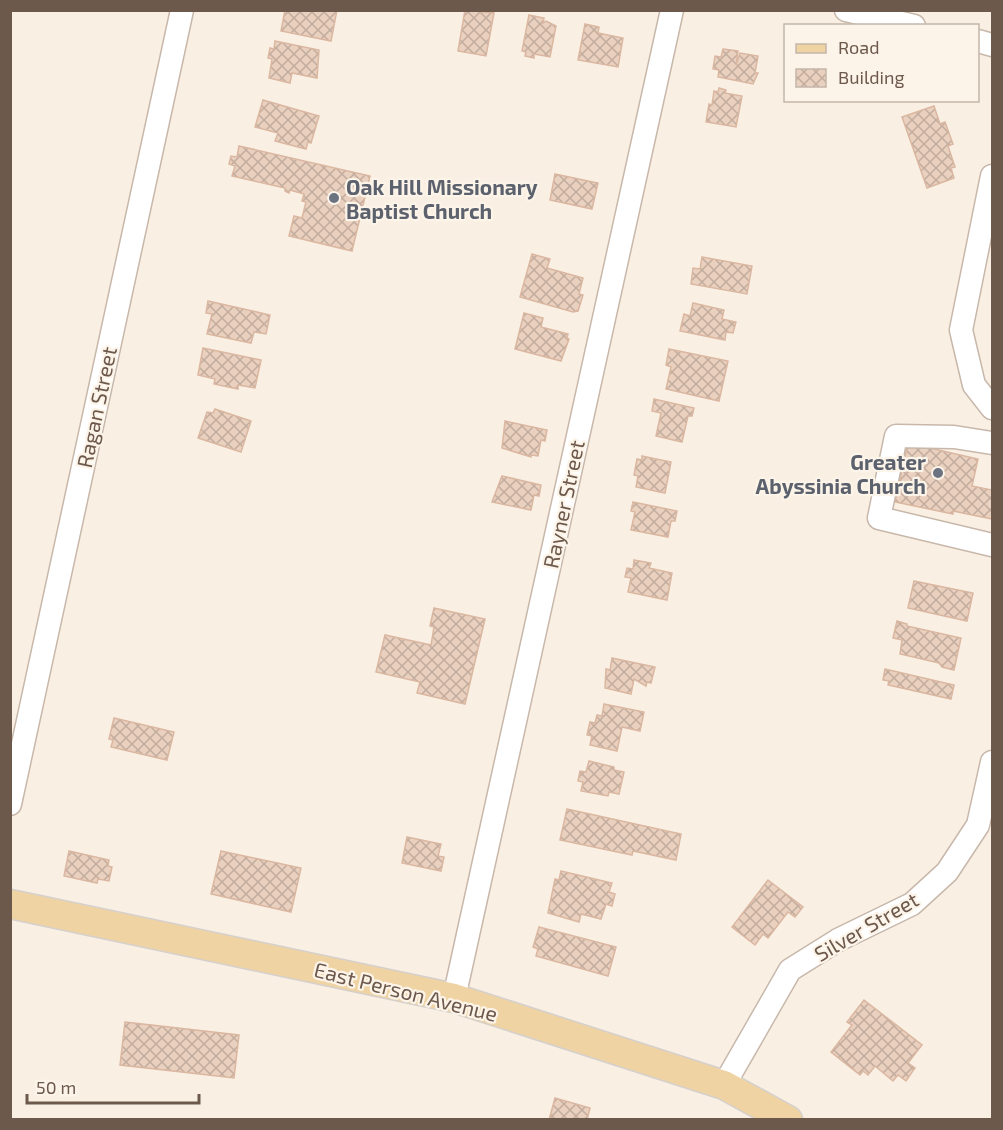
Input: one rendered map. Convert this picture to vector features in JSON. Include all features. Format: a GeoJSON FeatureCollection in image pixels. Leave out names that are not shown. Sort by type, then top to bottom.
{"type":"FeatureCollection","features":[{"type":"Feature","properties":{"kind":"main road","name":"East Person Avenue"},"geometry":{"type":"LineString","coordinates":[[10,904],[454,998],[724,1085],[788,1119]]}},
{"type":"Feature","properties":{"kind":"street","name":"Ragan Street"},"geometry":{"type":"LineString","coordinates":[[10,804],[182,10]]}},
{"type":"Feature","properties":{"kind":"street","name":"Rayner Street"},"geometry":{"type":"LineString","coordinates":[[454,998],[672,10]]}},
{"type":"Feature","properties":{"kind":"street"},"geometry":{"type":"LineString","coordinates":[[846,10],[906,24]]}},
{"type":"Feature","properties":{"kind":"street"},"geometry":{"type":"LineString","coordinates":[[993,176],[961,330],[974,385],[993,408]]}},
{"type":"Feature","properties":{"kind":"street"},"geometry":{"type":"LineString","coordinates":[[993,443],[954,437],[896,436],[879,518],[993,545]]}},
{"type":"Feature","properties":{"kind":"street","name":"Silver Street"},"geometry":{"type":"LineString","coordinates":[[724,1085],[790,970],[838,940],[912,904],[947,872],[978,825],[993,762]]}},
{"type":"Feature","properties":{"kind":"building"},"geometry":{"type":"Polygon","coordinates":[[[285,10],[337,10],[331,41],[281,31],[285,10]]]}},
{"type":"Feature","properties":{"kind":"building"},"geometry":{"type":"Polygon","coordinates":[[[465,10],[494,13],[486,56],[458,51],[465,10]]]}},
{"type":"Feature","properties":{"kind":"building"},"geometry":{"type":"Polygon","coordinates":[[[529,15],[544,18],[543,23],[546,21],[556,26],[550,57],[534,54],[534,58],[525,56],[526,52],[522,51],[529,15]]]}},
{"type":"Feature","properties":{"kind":"building"},"geometry":{"type":"Polygon","coordinates":[[[585,24],[599,27],[598,33],[623,38],[618,67],[578,60],[585,24]]]}},
{"type":"Feature","properties":{"kind":"building"},"geometry":{"type":"Polygon","coordinates":[[[275,41],[319,50],[317,78],[292,73],[290,83],[269,78],[272,59],[268,58],[270,48],[274,49],[275,41]]]}},
{"type":"Feature","properties":{"kind":"building"},"geometry":{"type":"Polygon","coordinates":[[[723,49],[738,51],[736,65],[740,53],[758,56],[755,73],[758,73],[753,84],[718,77],[719,70],[713,69],[715,56],[721,57],[723,49]]]}},
{"type":"Feature","properties":{"kind":"building"},"geometry":{"type":"Polygon","coordinates":[[[719,88],[726,90],[725,93],[742,96],[736,127],[706,122],[709,104],[712,105],[714,91],[718,92],[719,88]]]}},
{"type":"Feature","properties":{"kind":"building"},"geometry":{"type":"Polygon","coordinates":[[[263,100],[319,116],[311,143],[308,142],[306,149],[275,141],[278,133],[255,127],[263,100]]]}},
{"type":"Feature","properties":{"kind":"building"},"geometry":{"type":"Polygon","coordinates":[[[934,106],[940,124],[945,122],[953,144],[948,146],[955,167],[951,168],[954,178],[927,188],[902,117],[934,106]]]}},
{"type":"Feature","properties":{"kind":"building","name":"Oak Hill Missionary Baptist Church"},"geometry":{"type":"Polygon","coordinates":[[[239,146],[370,176],[352,251],[289,236],[294,216],[302,218],[306,202],[302,201],[304,194],[290,190],[289,193],[285,191],[285,188],[232,176],[235,166],[229,164],[231,156],[237,157],[239,146]]]}},
{"type":"Feature","properties":{"kind":"building"},"geometry":{"type":"Polygon","coordinates":[[[555,174],[598,183],[592,209],[550,200],[555,174]]]}},
{"type":"Feature","properties":{"kind":"building"},"geometry":{"type":"Polygon","coordinates":[[[532,254],[550,259],[547,268],[583,278],[579,294],[583,295],[578,311],[573,312],[520,297],[532,254]]]}},
{"type":"Feature","properties":{"kind":"building"},"geometry":{"type":"Polygon","coordinates":[[[702,257],[752,266],[747,294],[691,284],[693,268],[700,269],[702,257]]]}},
{"type":"Feature","properties":{"kind":"building"},"geometry":{"type":"Polygon","coordinates":[[[208,301],[270,315],[266,334],[254,332],[251,343],[207,334],[212,314],[206,313],[208,301]]]}},
{"type":"Feature","properties":{"kind":"building"},"geometry":{"type":"Polygon","coordinates":[[[693,303],[724,310],[722,319],[736,322],[733,333],[726,332],[725,340],[680,331],[684,314],[690,316],[693,303]]]}},
{"type":"Feature","properties":{"kind":"building"},"geometry":{"type":"Polygon","coordinates":[[[524,313],[543,318],[541,327],[568,334],[569,339],[561,361],[515,349],[524,313]]]}},
{"type":"Feature","properties":{"kind":"building"},"geometry":{"type":"Polygon","coordinates":[[[203,348],[261,360],[255,388],[238,385],[238,389],[214,384],[215,379],[198,375],[203,348]]]}},
{"type":"Feature","properties":{"kind":"building"},"geometry":{"type":"Polygon","coordinates":[[[669,349],[728,361],[719,401],[666,389],[671,367],[666,365],[669,349]]]}},
{"type":"Feature","properties":{"kind":"building"},"geometry":{"type":"Polygon","coordinates":[[[654,399],[694,408],[692,416],[688,416],[682,442],[656,436],[661,413],[652,411],[654,399]]]}},
{"type":"Feature","properties":{"kind":"building"},"geometry":{"type":"Polygon","coordinates":[[[215,409],[251,421],[241,452],[198,438],[207,412],[213,413],[215,409]]]}},
{"type":"Feature","properties":{"kind":"building"},"geometry":{"type":"Polygon","coordinates":[[[505,421],[547,430],[545,441],[541,440],[538,456],[531,455],[531,457],[502,448],[505,421]]]}},
{"type":"Feature","properties":{"kind":"building","name":"Greater Abyssinia Church"},"geometry":{"type":"Polygon","coordinates":[[[908,443],[978,459],[972,486],[992,490],[992,519],[953,511],[953,514],[895,502],[908,443]]]}},
{"type":"Feature","properties":{"kind":"building"},"geometry":{"type":"Polygon","coordinates":[[[642,456],[671,462],[665,493],[636,487],[638,476],[634,475],[637,459],[642,460],[642,456]]]}},
{"type":"Feature","properties":{"kind":"building"},"geometry":{"type":"Polygon","coordinates":[[[502,476],[541,485],[539,496],[534,495],[531,510],[492,502],[502,476]]]}},
{"type":"Feature","properties":{"kind":"building"},"geometry":{"type":"Polygon","coordinates":[[[633,502],[677,511],[675,521],[671,521],[668,537],[631,530],[635,512],[631,511],[633,502]]]}},
{"type":"Feature","properties":{"kind":"building"},"geometry":{"type":"Polygon","coordinates":[[[634,560],[651,563],[649,568],[672,573],[667,600],[628,592],[631,578],[625,577],[627,568],[633,569],[634,560]]]}},
{"type":"Feature","properties":{"kind":"building"},"geometry":{"type":"Polygon","coordinates":[[[914,581],[973,593],[967,621],[908,608],[914,581]]]}},
{"type":"Feature","properties":{"kind":"building"},"geometry":{"type":"Polygon","coordinates":[[[434,608],[485,619],[465,704],[417,693],[420,682],[376,672],[385,635],[431,645],[434,627],[430,626],[434,608]]]}},
{"type":"Feature","properties":{"kind":"building"},"geometry":{"type":"Polygon","coordinates":[[[897,621],[907,626],[961,638],[954,670],[942,667],[939,663],[900,654],[902,640],[893,638],[897,621]]]}},
{"type":"Feature","properties":{"kind":"building"},"geometry":{"type":"Polygon","coordinates":[[[612,658],[655,667],[651,683],[647,682],[646,686],[634,679],[631,694],[605,688],[606,669],[610,670],[612,658]]]}},
{"type":"Feature","properties":{"kind":"building"},"geometry":{"type":"Polygon","coordinates":[[[885,669],[954,685],[951,699],[888,685],[889,681],[883,680],[885,669]]]}},
{"type":"Feature","properties":{"kind":"building"},"geometry":{"type":"Polygon","coordinates":[[[604,704],[644,712],[640,731],[622,727],[617,751],[590,745],[592,736],[587,735],[590,722],[595,723],[597,715],[602,716],[604,704]]]}},
{"type":"Feature","properties":{"kind":"building"},"geometry":{"type":"Polygon","coordinates":[[[114,718],[174,732],[167,760],[111,747],[113,740],[109,739],[114,718]]]}},
{"type":"Feature","properties":{"kind":"building"},"geometry":{"type":"Polygon","coordinates":[[[589,761],[624,772],[619,794],[609,792],[608,796],[581,791],[583,782],[578,781],[580,771],[586,772],[589,761]]]}},
{"type":"Feature","properties":{"kind":"building"},"geometry":{"type":"Polygon","coordinates":[[[567,809],[681,834],[676,860],[633,851],[632,855],[560,840],[567,809]]]}},
{"type":"Feature","properties":{"kind":"building"},"geometry":{"type":"Polygon","coordinates":[[[407,837],[441,844],[438,856],[444,857],[441,871],[402,863],[407,837]]]}},
{"type":"Feature","properties":{"kind":"building"},"geometry":{"type":"Polygon","coordinates":[[[69,851],[109,860],[108,866],[112,867],[109,881],[98,879],[97,883],[64,876],[69,851]]]}},
{"type":"Feature","properties":{"kind":"building"},"geometry":{"type":"Polygon","coordinates":[[[221,851],[301,868],[291,912],[211,894],[221,851]]]}},
{"type":"Feature","properties":{"kind":"building"},"geometry":{"type":"Polygon","coordinates":[[[561,871],[612,883],[609,892],[615,894],[612,906],[606,904],[601,919],[581,914],[579,922],[548,913],[555,879],[559,880],[561,871]]]}},
{"type":"Feature","properties":{"kind":"building"},"geometry":{"type":"Polygon","coordinates":[[[768,880],[803,907],[795,917],[788,912],[768,938],[763,934],[755,945],[732,927],[768,880]]]}},
{"type":"Feature","properties":{"kind":"building"},"geometry":{"type":"Polygon","coordinates":[[[539,927],[616,947],[608,976],[536,956],[538,949],[533,947],[539,927]]]}},
{"type":"Feature","properties":{"kind":"building"},"geometry":{"type":"Polygon","coordinates":[[[864,1000],[922,1045],[908,1063],[915,1068],[906,1081],[898,1075],[893,1081],[875,1066],[868,1075],[863,1071],[860,1075],[831,1052],[852,1025],[847,1022],[864,1000]]]}},
{"type":"Feature","properties":{"kind":"building"},"geometry":{"type":"Polygon","coordinates":[[[125,1022],[239,1035],[234,1078],[120,1065],[125,1022]]]}},
{"type":"Feature","properties":{"kind":"building"},"geometry":{"type":"Polygon","coordinates":[[[555,1098],[590,1108],[587,1120],[549,1120],[555,1098]]]}},
{"type":"Feature","properties":{"kind":"place","name":"Oak Hill Missionary Baptist Church"},"geometry":{"type":"Point","coordinates":[334,198]}},
{"type":"Feature","properties":{"kind":"place","name":"Greater Abyssinia Church"},"geometry":{"type":"Point","coordinates":[938,473]}}]}
